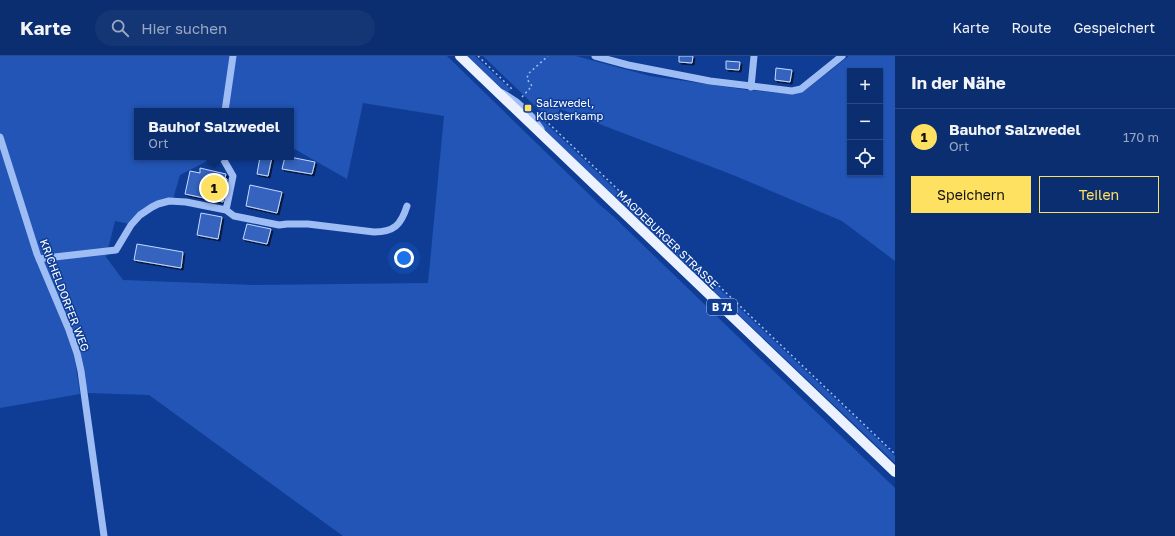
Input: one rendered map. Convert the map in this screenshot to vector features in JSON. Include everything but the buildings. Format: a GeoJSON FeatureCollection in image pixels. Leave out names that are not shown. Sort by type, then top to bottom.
{"type":"FeatureCollection","features":[{"type":"Feature","properties":{"kind":"main road","name":"MAGDEBURGER STRASSE"},"geometry":{"type":"LineString","coordinates":[[460,56],[895,472]]}},
{"type":"Feature","properties":{"kind":"street"},"geometry":{"type":"LineString","coordinates":[[225,108],[234,56]]}},
{"type":"Feature","properties":{"kind":"street"},"geometry":{"type":"LineString","coordinates":[[595,56],[636,66],[710,80],[786,91],[797,91],[842,56]]}},
{"type":"Feature","properties":{"kind":"street"},"geometry":{"type":"LineString","coordinates":[[750,87],[754,56]]}},
{"type":"Feature","properties":{"kind":"street","name":"KRICHELDORFER WEG"},"geometry":{"type":"LineString","coordinates":[[0,137],[39,259],[75,346],[79,362],[104,536]]}},
{"type":"Feature","properties":{"kind":"street"},"geometry":{"type":"LineString","coordinates":[[224,160],[234,176],[226,210]]}},
{"type":"Feature","properties":{"kind":"street"},"geometry":{"type":"LineString","coordinates":[[39,259],[116,250],[135,220],[145,211],[158,204],[169,201],[186,202],[226,210],[234,216],[279,225],[308,224],[374,232],[391,230],[399,224],[407,206]]}},
{"type":"Feature","properties":{"kind":"path"},"geometry":{"type":"LineString","coordinates":[[478,56],[516,93]]}},
{"type":"Feature","properties":{"kind":"path"},"geometry":{"type":"LineString","coordinates":[[521,98],[532,86],[527,79],[528,74],[548,56]]}},
{"type":"Feature","properties":{"kind":"path"},"geometry":{"type":"LineString","coordinates":[[544,120],[895,454]]}},
{"type":"Feature","properties":{"kind":"shaded area"},"geometry":{"type":"Polygon","coordinates":[[[0,56],[447,56],[895,488],[895,536],[343,536],[149,395],[87,393],[80,351],[74,333],[68,335],[74,354],[80,394],[0,408],[0,56]],[[363,103],[347,179],[294,149],[294,108],[134,108],[134,160],[209,160],[180,175],[173,199],[164,200],[130,224],[115,221],[106,257],[123,280],[253,285],[428,283],[444,116],[363,103]]]}},
{"type":"Feature","properties":{"kind":"shaded area"},"geometry":{"type":"Polygon","coordinates":[[[467,56],[475,56],[511,90],[504,91],[467,56]]]}},
{"type":"Feature","properties":{"kind":"shaded area"},"geometry":{"type":"Polygon","coordinates":[[[483,56],[576,56],[650,76],[748,90],[791,94],[803,92],[849,56],[895,56],[895,261],[842,221],[733,175],[560,109],[555,117],[539,110],[483,56]]]}},
{"type":"Feature","properties":{"kind":"shaded area"},"geometry":{"type":"Polygon","coordinates":[[[535,113],[895,456],[895,463],[547,133],[533,115],[535,113]]]}},
{"type":"Feature","properties":{"kind":"place","name":"Salzwedel, Klosterkamp"},"geometry":{"type":"Point","coordinates":[528,108]}},
{"type":"Feature","properties":{"kind":"place","name":"Bauhof Salzwedel"},"geometry":{"type":"Point","coordinates":[214,188]}}]}
